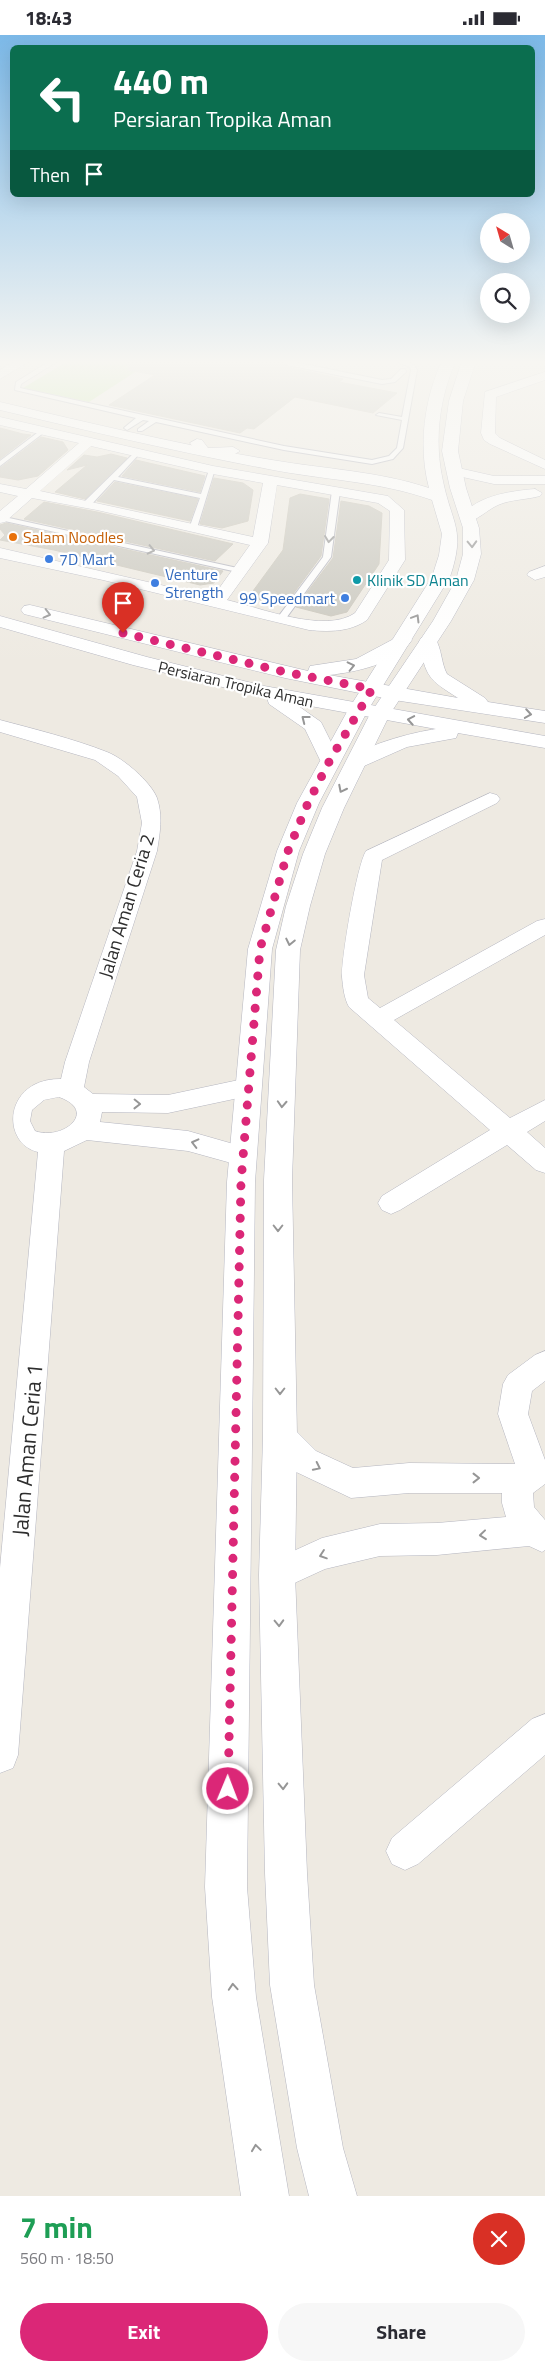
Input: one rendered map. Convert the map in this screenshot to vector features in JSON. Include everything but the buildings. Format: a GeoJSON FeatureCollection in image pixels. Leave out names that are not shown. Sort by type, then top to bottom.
{"type":"FeatureCollection","features":[{"type":"Feature","properties":{"kind":"street"},"geometry":{"type":"LineString","coordinates":[[0,518],[65,462]]}},
{"type":"Feature","properties":{"kind":"street"},"geometry":{"type":"LineString","coordinates":[[0,553],[285,620],[330,627],[354,621],[361,616],[397,560],[397,510],[383,499],[270,481],[179,462]]}},
{"type":"Feature","properties":{"kind":"street"},"geometry":{"type":"LineString","coordinates":[[265,462],[312,472],[397,484],[439,497]]}},
{"type":"Feature","properties":{"kind":"street"},"geometry":{"type":"LineString","coordinates":[[298,462],[400,479],[416,478],[432,471]]}},
{"type":"Feature","properties":{"kind":"street"},"geometry":{"type":"LineString","coordinates":[[333,2196],[320,2148],[292,1985],[286,1863],[277,1575],[280,1436],[278,1179],[288,950],[298,906],[314,855],[333,807],[355,764],[369,712],[372,689],[441,577],[445,564],[450,540],[450,529],[439,497],[431,462]]}},
{"type":"Feature","properties":{"kind":"street"},"geometry":{"type":"LineString","coordinates":[[265,2196],[234,1997],[226,1887],[242,1156],[260,949],[288,851],[308,803],[330,760],[369,712],[394,694],[465,580],[470,566],[472,539],[452,462]]}},
{"type":"Feature","properties":{"kind":"street"},"geometry":{"type":"LineString","coordinates":[[454,471],[494,480],[545,480]]}},
{"type":"Feature","properties":{"kind":"street"},"geometry":{"type":"LineString","coordinates":[[216,603],[242,571],[260,543],[270,481]]}},
{"type":"Feature","properties":{"kind":"street"},"geometry":{"type":"LineString","coordinates":[[0,488],[87,504],[260,543]]}},
{"type":"Feature","properties":{"kind":"street"},"geometry":{"type":"LineString","coordinates":[[467,518],[478,508],[495,500],[545,491]]}},
{"type":"Feature","properties":{"kind":"street","name":"Persiaran Tropika Aman"},"geometry":{"type":"LineString","coordinates":[[5,613],[394,694],[491,708]]}},
{"type":"Feature","properties":{"kind":"street","name":"Persiaran Tropika Aman"},"geometry":{"type":"LineString","coordinates":[[5,613],[140,661],[264,692],[492,733]]}},
{"type":"Feature","properties":{"kind":"street"},"geometry":{"type":"LineString","coordinates":[[285,672],[352,666],[378,658],[403,640]]}},
{"type":"Feature","properties":{"kind":"street"},"geometry":{"type":"LineString","coordinates":[[428,642],[434,668],[440,678],[471,699],[491,708],[545,717]]}},
{"type":"Feature","properties":{"kind":"street"},"geometry":{"type":"LineString","coordinates":[[264,692],[309,721],[317,732],[330,760]]}},
{"type":"Feature","properties":{"kind":"street","name":"Jalan Aman Ceria 2"},"geometry":{"type":"LineString","coordinates":[[0,726],[102,756],[125,772],[147,797],[152,823],[147,851],[77,1062],[80,1096]]}},
{"type":"Feature","properties":{"kind":"street"},"geometry":{"type":"LineString","coordinates":[[355,764],[390,745],[426,736],[492,733],[545,742]]}},
{"type":"Feature","properties":{"kind":"street"},"geometry":{"type":"LineString","coordinates":[[490,799],[373,856],[368,873],[353,975],[357,1001],[545,1163]]}},
{"type":"Feature","properties":{"kind":"street"},"geometry":{"type":"LineString","coordinates":[[378,1019],[545,926]]}},
{"type":"Feature","properties":{"kind":"street"},"geometry":{"type":"LineString","coordinates":[[80,1096],[91,1111],[89,1121],[83,1130],[63,1142],[51,1144],[29,1139],[21,1133],[16,1124],[16,1115],[27,1099],[48,1089],[80,1096],[168,1104],[248,1087]]}},
{"type":"Feature","properties":{"kind":"street"},"geometry":{"type":"LineString","coordinates":[[391,1203],[545,1109]]}},
{"type":"Feature","properties":{"kind":"street"},"geometry":{"type":"LineString","coordinates":[[83,1130],[188,1141],[242,1156]]}},
{"type":"Feature","properties":{"kind":"street","name":"Jalan Aman Ceria 1"},"geometry":{"type":"LineString","coordinates":[[0,1755],[50,1191],[51,1144]]}},
{"type":"Feature","properties":{"kind":"street"},"geometry":{"type":"LineString","coordinates":[[534,1474],[513,1414],[518,1384],[545,1364]]}},
{"type":"Feature","properties":{"kind":"street"},"geometry":{"type":"LineString","coordinates":[[280,1436],[305,1461],[351,1483],[409,1477],[534,1474]]}},
{"type":"Feature","properties":{"kind":"street"},"geometry":{"type":"LineString","coordinates":[[534,1474],[519,1487],[516,1498],[520,1515],[538,1533]]}},
{"type":"Feature","properties":{"kind":"street"},"geometry":{"type":"LineString","coordinates":[[277,1575],[322,1554],[380,1540],[437,1539],[538,1533]]}},
{"type":"Feature","properties":{"kind":"street"},"geometry":{"type":"LineString","coordinates":[[405,1851],[545,1732]]}},
{"type":"Feature","properties":{"kind":"lane"},"geometry":{"type":"LineString","coordinates":[[87,504],[129,462]]}},
{"type":"Feature","properties":{"kind":"lane"},"geometry":{"type":"LineString","coordinates":[[194,527],[213,470]]}},
{"type":"Feature","properties":{"kind":"lane"},"geometry":{"type":"LineString","coordinates":[[114,478],[204,497]]}},
{"type":"Feature","properties":{"kind":"lane"},"geometry":{"type":"LineString","coordinates":[[285,620],[327,557],[336,491]]}},
{"type":"Feature","properties":{"kind":"lane"},"geometry":{"type":"LineString","coordinates":[[0,518],[242,571]]}},
{"type":"Feature","properties":{"kind":"place","name":"Salam Noodles"},"geometry":{"type":"Point","coordinates":[13,537]}},
{"type":"Feature","properties":{"kind":"place","name":"7D Mart"},"geometry":{"type":"Point","coordinates":[49,559]}},
{"type":"Feature","properties":{"kind":"place","name":"Klinik SD Aman"},"geometry":{"type":"Point","coordinates":[357,580]}},
{"type":"Feature","properties":{"kind":"place","name":"Venture Strength"},"geometry":{"type":"Point","coordinates":[155,583]}},
{"type":"Feature","properties":{"kind":"place","name":"99 Speedmart"},"geometry":{"type":"Point","coordinates":[345,598]}},
{"type":"Feature","properties":{"kind":"route"},"geometry":{"type":"LineString","coordinates":[[123,633],[285,672],[372,689],[358,710],[308,803],[288,851],[272,901],[260,949],[241,1182],[228,1789]]}}]}
